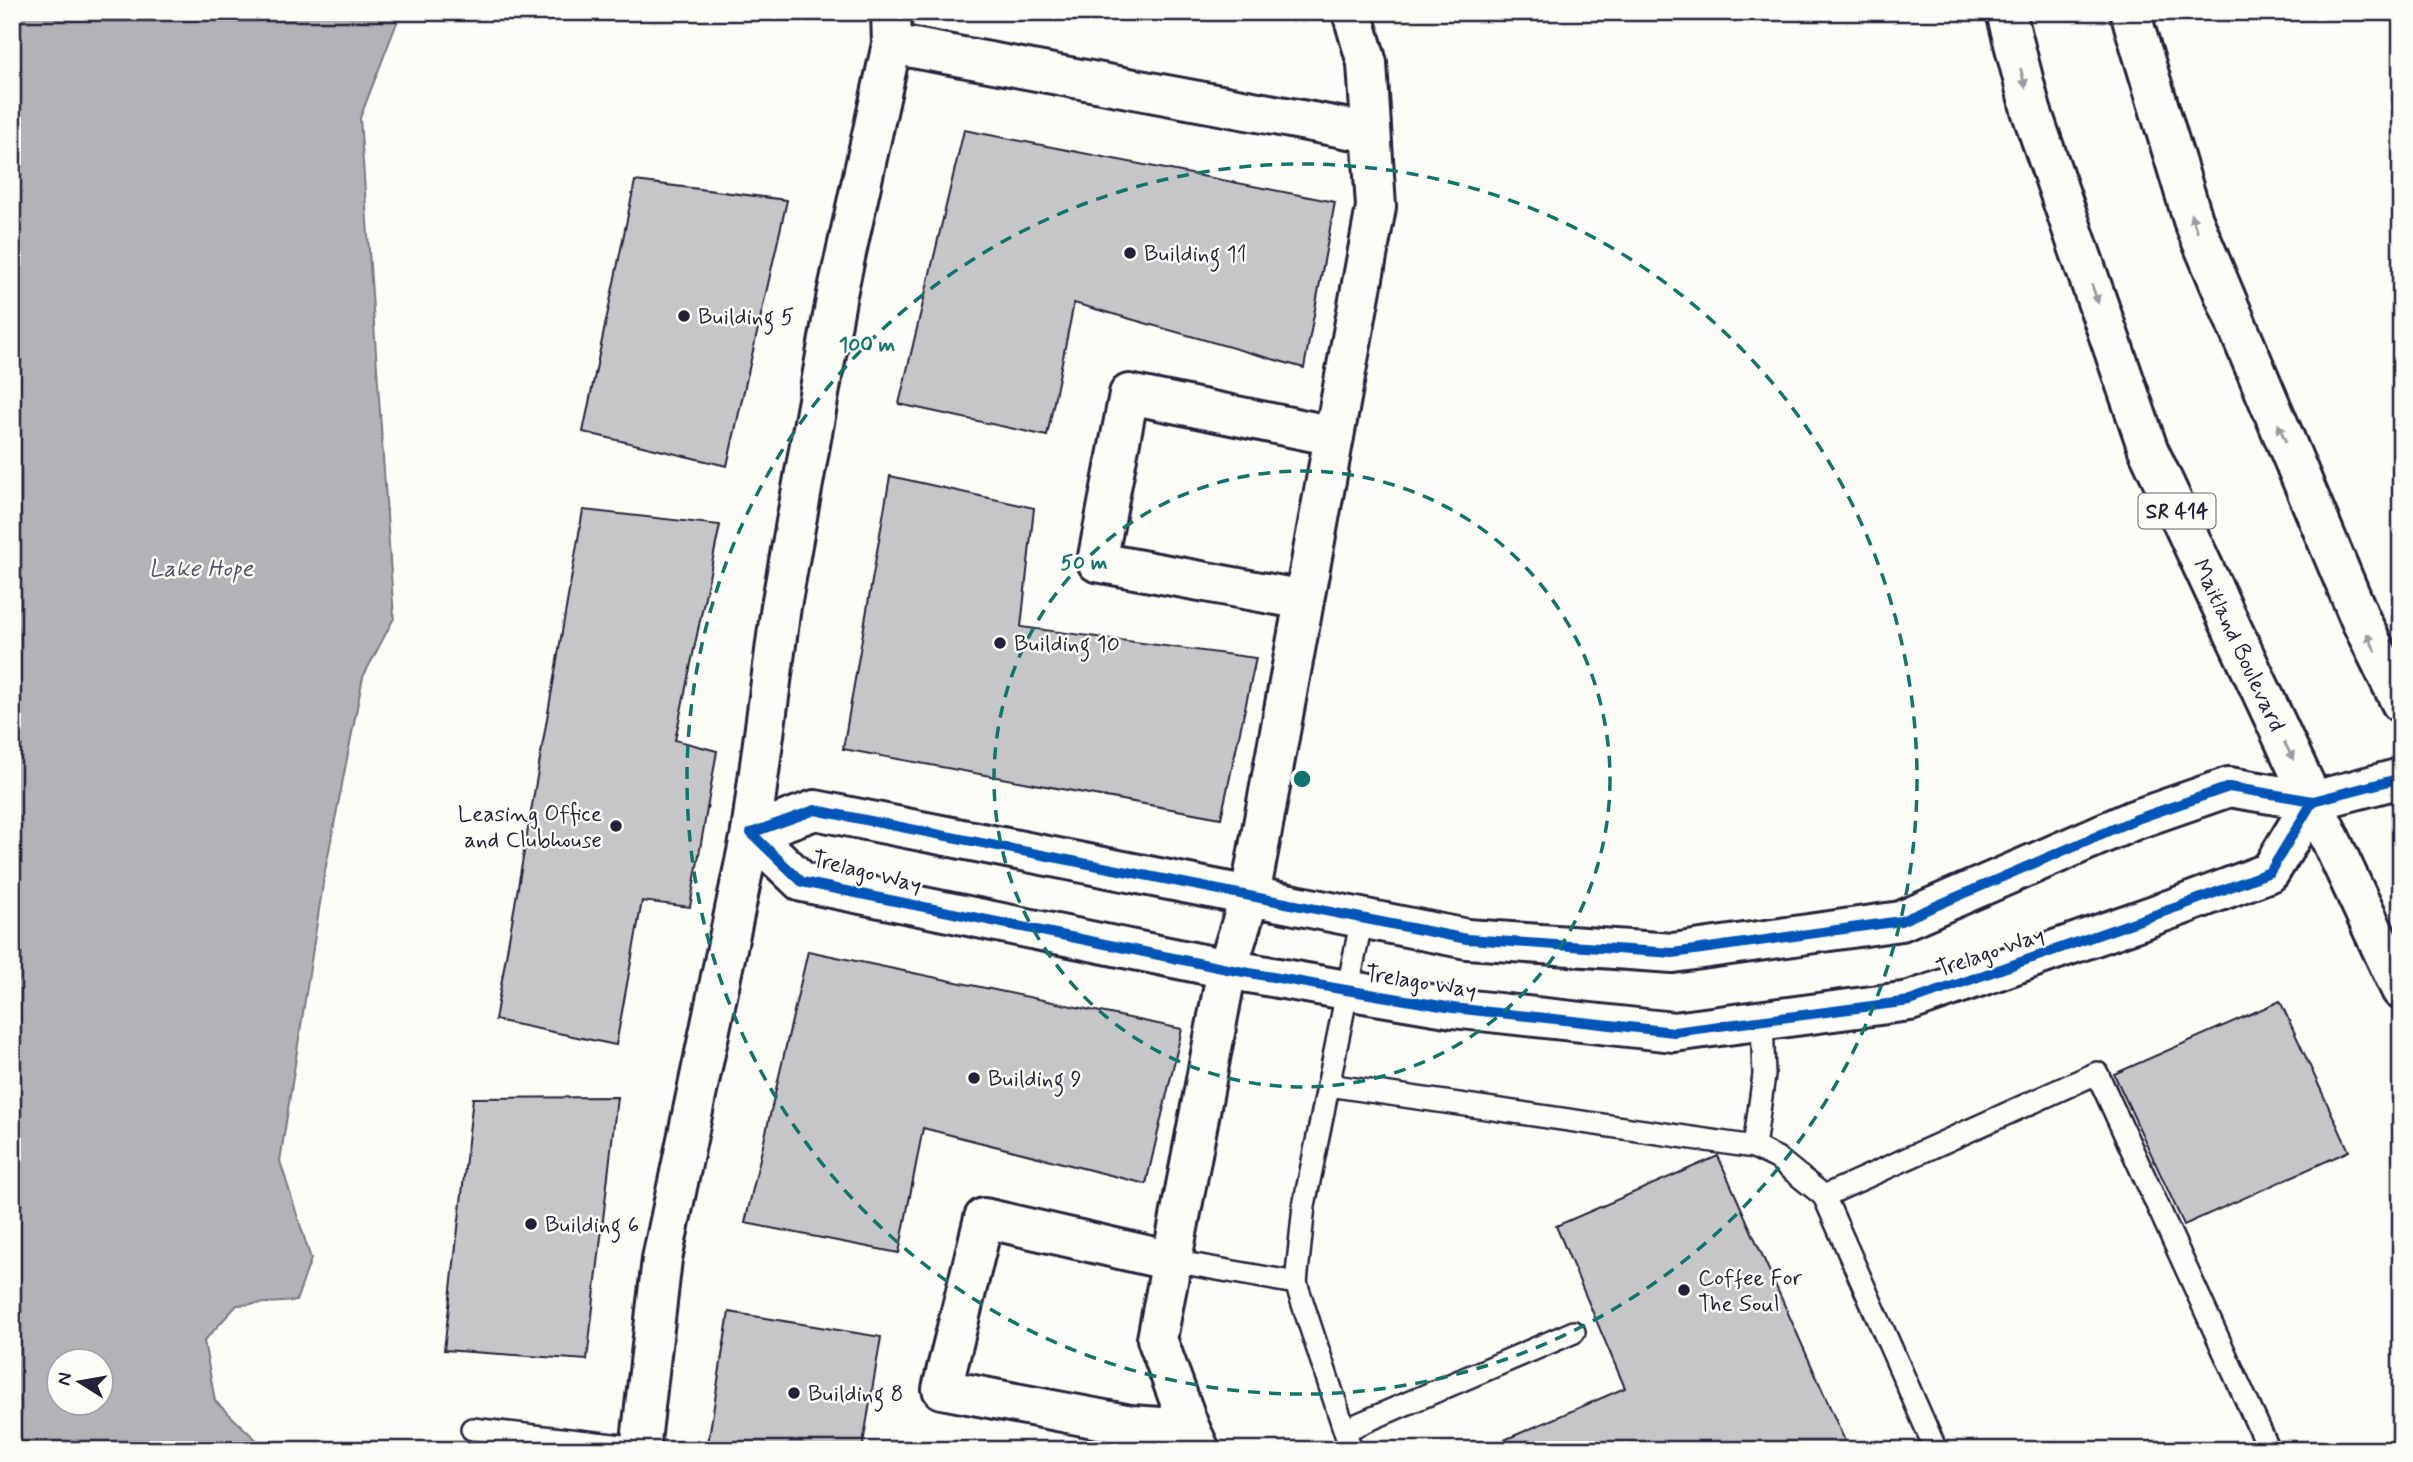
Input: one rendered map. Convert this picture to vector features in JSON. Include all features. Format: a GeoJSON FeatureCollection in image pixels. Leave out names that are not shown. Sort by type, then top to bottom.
{"type":"FeatureCollection","features":[{"type":"Feature","properties":{"kind":"street"},"geometry":{"type":"LineString","coordinates":[[1191,1443],[1157,1339],[1227,969],[1250,896],[1376,207],[1367,62],[1352,12]]}},
{"type":"Feature","properties":{"kind":"street","name":"Maitland Boulevard"},"geometry":{"type":"LineString","coordinates":[[2006,12],[2031,110],[2148,449],[2401,990]]}},
{"type":"Feature","properties":{"kind":"street"},"geometry":{"type":"LineString","coordinates":[[2130,12],[2193,220],[2361,621],[2401,703]]}},
{"type":"Feature","properties":{"kind":"street"},"geometry":{"type":"LineString","coordinates":[[640,1449],[662,1259],[751,834],[790,552],[837,294],[892,28],[1371,133]]}},
{"type":"Feature","properties":{"kind":"street"},"geometry":{"type":"LineString","coordinates":[[1304,600],[1097,562],[1129,394],[1334,436]]}},
{"type":"Feature","properties":{"kind":"street"},"geometry":{"type":"LineString","coordinates":[[2313,801],[2401,778]]}},
{"type":"Feature","properties":{"kind":"street","name":"Trelago Way"},"geometry":{"type":"LineString","coordinates":[[2229,787],[2313,801],[2270,873],[1910,1001],[1674,1032],[1453,1009],[1227,969],[802,882],[751,834],[815,810],[1467,939],[1673,953],[1901,921],[2134,820],[2229,787]]}},
{"type":"Feature","properties":{"kind":"street"},"geometry":{"type":"LineString","coordinates":[[1172,1261],[984,1218],[942,1389],[1131,1425],[1191,1443]]}},
{"type":"Feature","properties":{"kind":"lane"},"geometry":{"type":"LineString","coordinates":[[1362,918],[1304,1206],[1296,1283],[1348,1440],[1574,1332]]}},
{"type":"Feature","properties":{"kind":"lane"},"geometry":{"type":"LineString","coordinates":[[1754,1147],[1764,1075],[1762,1020]]}},
{"type":"Feature","properties":{"kind":"lane"},"geometry":{"type":"LineString","coordinates":[[1824,1196],[2097,1073],[2269,1450]]}},
{"type":"Feature","properties":{"kind":"lane"},"geometry":{"type":"LineString","coordinates":[[1328,1085],[1754,1147],[1777,1158],[1824,1196],[1936,1450]]}},
{"type":"Feature","properties":{"kind":"lane"},"geometry":{"type":"LineString","coordinates":[[1172,1261],[1296,1283]]}},
{"type":"Feature","properties":{"kind":"lane"},"geometry":{"type":"LineString","coordinates":[[472,1429],[640,1449]]}},
{"type":"Feature","properties":{"kind":"water","name":"Lake Hope"},"geometry":{"type":"Polygon","coordinates":[[[12,12],[401,12],[360,118],[394,618],[363,677],[325,871],[280,1161],[311,1259],[296,1301],[237,1305],[204,1341],[215,1401],[267,1450],[12,1450],[12,12]]]}},
{"type":"Feature","properties":{"kind":"building","name":"Building 11"},"geometry":{"type":"Polygon","coordinates":[[[964,130],[1335,202],[1304,368],[1074,303],[1047,436],[899,404],[964,130]]]}},
{"type":"Feature","properties":{"kind":"building","name":"Building 5"},"geometry":{"type":"Polygon","coordinates":[[[635,181],[787,200],[727,466],[583,432],[635,181]]]}},
{"type":"Feature","properties":{"kind":"building","name":"Building 10"},"geometry":{"type":"Polygon","coordinates":[[[890,476],[1034,508],[1021,627],[1256,658],[1221,818],[843,749],[890,476]]]}},
{"type":"Feature","properties":{"kind":"building","name":"Leasing Office and Clubhouse"},"geometry":{"type":"Polygon","coordinates":[[[583,510],[720,525],[675,740],[717,751],[690,907],[642,901],[616,1045],[495,1020],[583,510]]]}},
{"type":"Feature","properties":{"kind":"building","name":"Building 9"},"geometry":{"type":"Polygon","coordinates":[[[808,951],[1182,1029],[1146,1184],[923,1128],[899,1253],[745,1223],[808,951]]]}},
{"type":"Feature","properties":{"kind":"building"},"geometry":{"type":"Polygon","coordinates":[[[2280,1001],[2349,1151],[2184,1225],[2114,1074],[2280,1001]]]}},
{"type":"Feature","properties":{"kind":"building","name":"Building 6"},"geometry":{"type":"Polygon","coordinates":[[[617,1097],[587,1360],[444,1350],[473,1098],[617,1097]]]}},
{"type":"Feature","properties":{"kind":"building"},"geometry":{"type":"Polygon","coordinates":[[[1718,1156],[1849,1450],[1481,1450],[1625,1388],[1556,1226],[1718,1156]]]}},
{"type":"Feature","properties":{"kind":"building","name":"Building 8"},"geometry":{"type":"Polygon","coordinates":[[[729,1312],[881,1337],[862,1450],[707,1450],[729,1312]]]}},
{"type":"Feature","properties":{"kind":"cycle path"},"geometry":{"type":"LineString","coordinates":[[2313,801],[2270,872],[2180,906],[1910,1001],[1674,1032],[1453,1008],[1346,990],[1227,969],[802,882],[751,833],[815,810],[1467,939],[1673,953],[1901,921],[2134,820],[2229,787],[2313,801],[2401,778]]}},
{"type":"Feature","properties":{"kind":"place","name":"Building 11"},"geometry":{"type":"Point","coordinates":[1130,253]}},
{"type":"Feature","properties":{"kind":"place","name":"Building 5"},"geometry":{"type":"Point","coordinates":[684,316]}},
{"type":"Feature","properties":{"kind":"place","name":"Building 10"},"geometry":{"type":"Point","coordinates":[1000,643]}},
{"type":"Feature","properties":{"kind":"place","name":"Leasing Office and Clubhouse"},"geometry":{"type":"Point","coordinates":[616,826]}},
{"type":"Feature","properties":{"kind":"place","name":"Building 9"},"geometry":{"type":"Point","coordinates":[974,1078]}},
{"type":"Feature","properties":{"kind":"place","name":"Building 6"},"geometry":{"type":"Point","coordinates":[531,1224]}},
{"type":"Feature","properties":{"kind":"place","name":"Coffee For The Soul"},"geometry":{"type":"Point","coordinates":[1684,1290]}},
{"type":"Feature","properties":{"kind":"place","name":"Building 8"},"geometry":{"type":"Point","coordinates":[794,1393]}}]}
